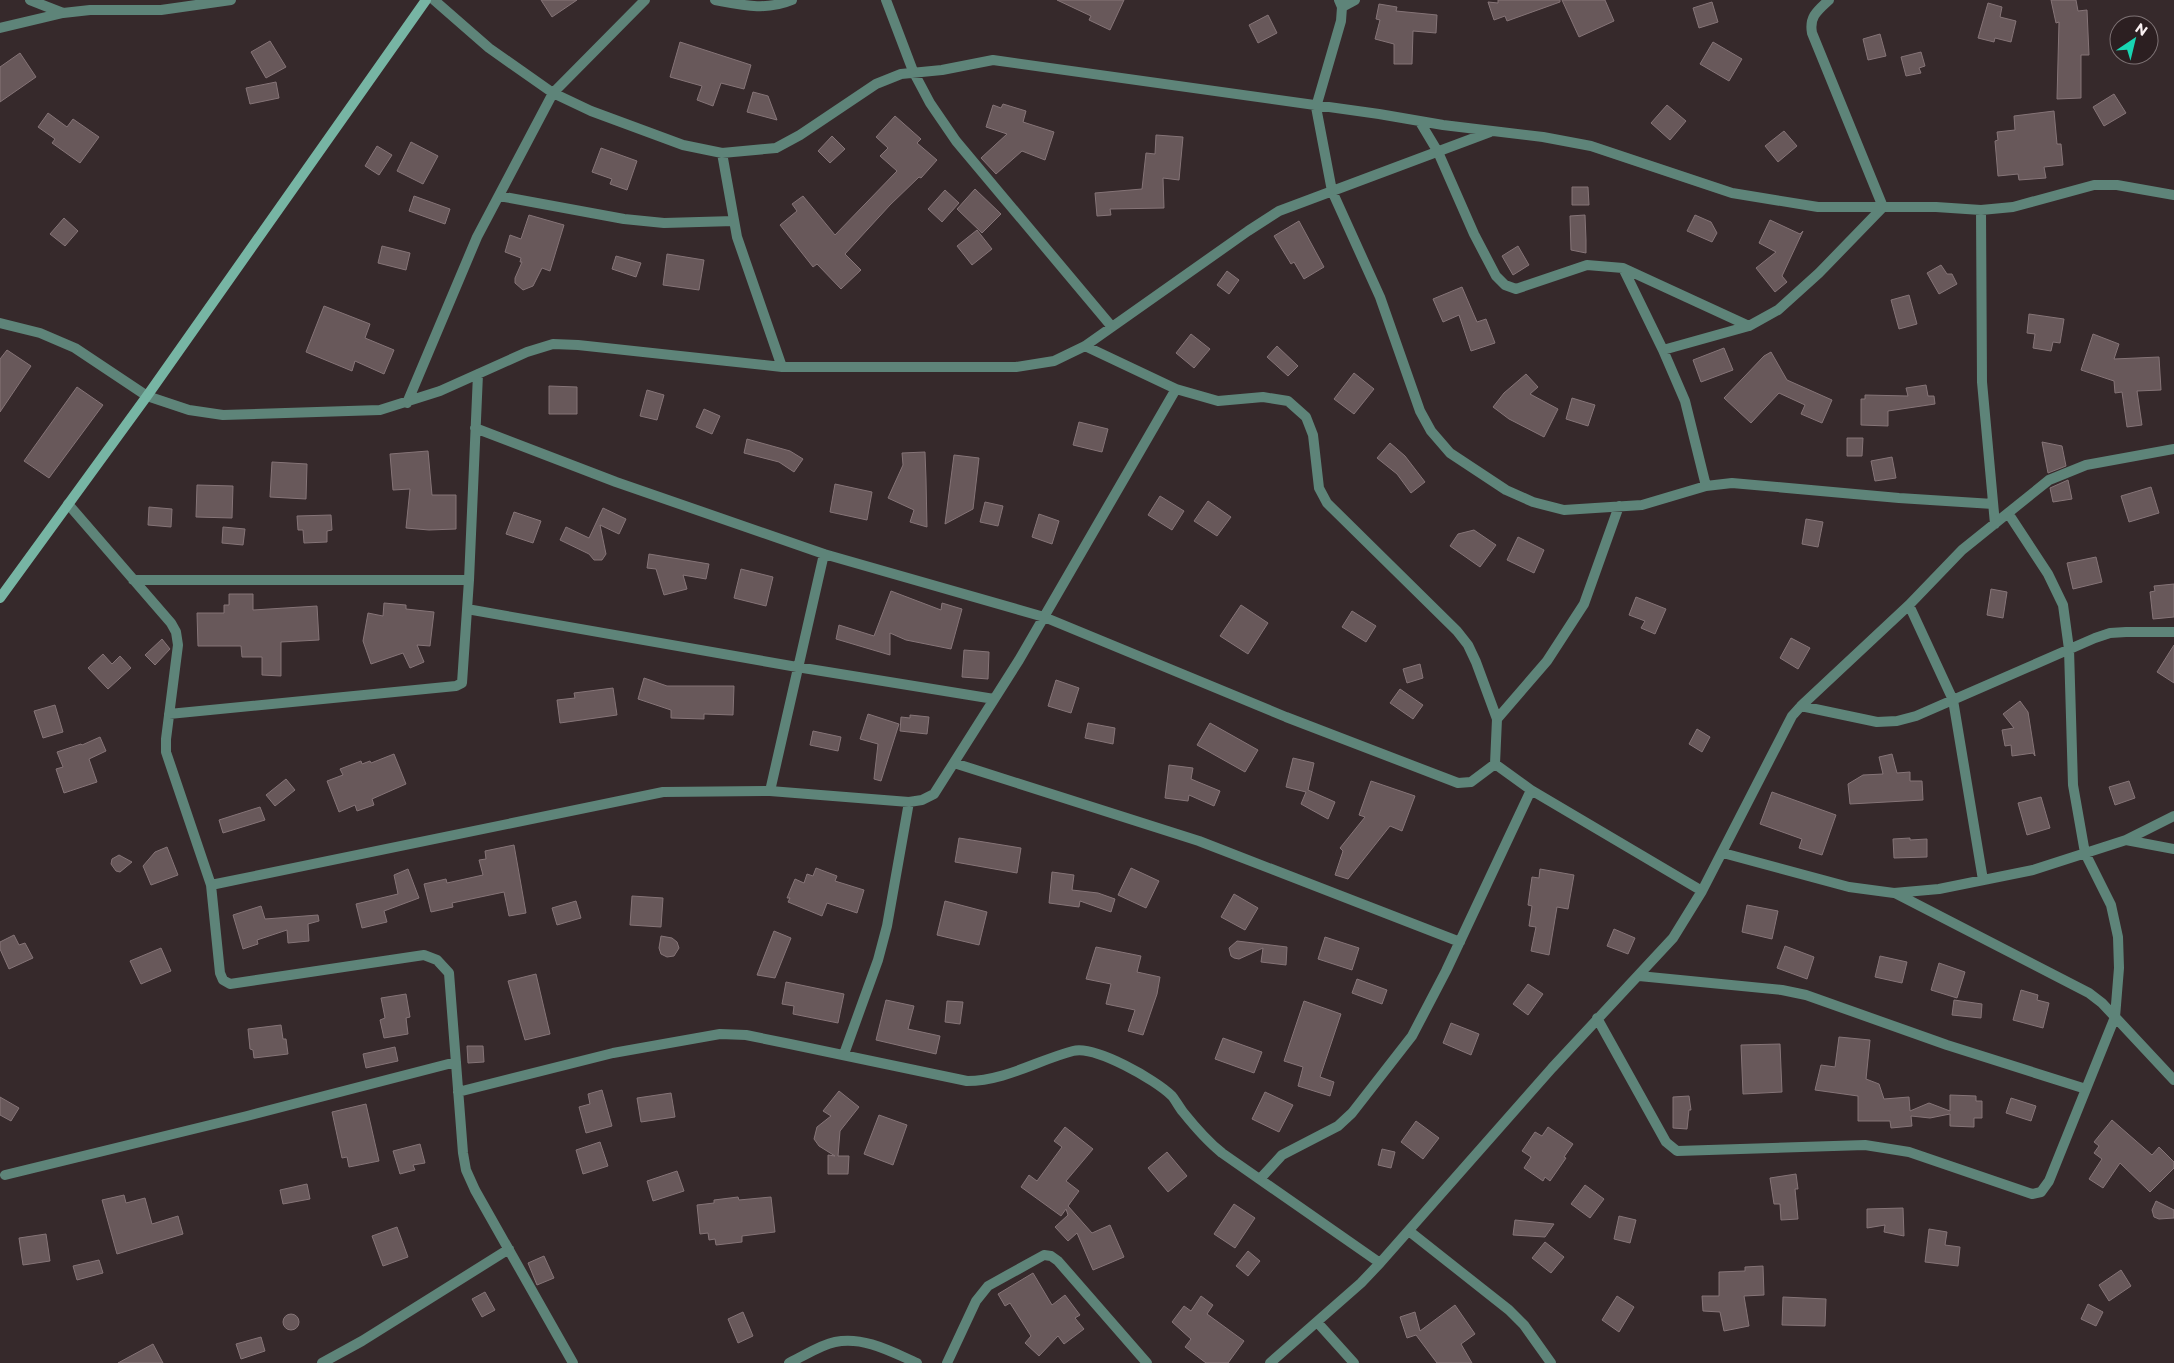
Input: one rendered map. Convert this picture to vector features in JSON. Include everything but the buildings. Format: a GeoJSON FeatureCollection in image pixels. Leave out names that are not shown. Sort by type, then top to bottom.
{"type":"FeatureCollection","features":[{"type":"Feature","properties":{"kind":"street"},"geometry":{"type":"LineString","coordinates":[[32,0],[64,14]]}},
{"type":"Feature","properties":{"kind":"street"},"geometry":{"type":"LineString","coordinates":[[0,28],[90,10],[161,10],[231,0]]}},
{"type":"Feature","properties":{"kind":"street"},"geometry":{"type":"LineString","coordinates":[[0,598],[147,396],[426,0]]}},
{"type":"Feature","properties":{"kind":"street"},"geometry":{"type":"LineString","coordinates":[[434,0],[489,48],[553,92],[591,111],[676,143],[722,153],[776,148],[800,135],[876,84],[901,74],[913,71],[942,70],[994,60],[1379,114],[1491,132],[1543,137],[1592,146],[1732,193],[1818,207],[1981,210],[2013,207],[2094,185],[2117,185],[2174,195]]}},
{"type":"Feature","properties":{"kind":"street"},"geometry":{"type":"LineString","coordinates":[[407,403],[477,238],[553,92],[645,0]]}},
{"type":"Feature","properties":{"kind":"street"},"geometry":{"type":"LineString","coordinates":[[714,0],[757,7],[775,6],[792,0]]}},
{"type":"Feature","properties":{"kind":"street"},"geometry":{"type":"LineString","coordinates":[[886,0],[913,71],[930,103],[956,141],[1112,327]]}},
{"type":"Feature","properties":{"kind":"street"},"geometry":{"type":"LineString","coordinates":[[1355,0],[1341,4],[1342,21],[1316,106],[1332,192],[1380,297],[1420,412],[1431,431],[1450,453],[1506,490],[1533,502],[1564,510],[1642,505],[1706,486],[1732,483],[1899,498],[1993,504]]}},
{"type":"Feature","properties":{"kind":"street"},"geometry":{"type":"LineString","coordinates":[[1829,0],[1814,14],[1811,23],[1812,33],[1883,207]]}},
{"type":"Feature","properties":{"kind":"street"},"geometry":{"type":"LineString","coordinates":[[1420,122],[1438,152],[1474,234],[1496,276],[1505,285],[1516,289],[1587,265],[1622,268],[1749,326]]}},
{"type":"Feature","properties":{"kind":"street"},"geometry":{"type":"LineString","coordinates":[[0,323],[40,333],[75,348],[147,396],[189,410],[223,415],[380,410],[407,403],[527,352],[553,344],[578,345],[782,367],[1016,366],[1054,361],[1085,346],[1278,212],[1491,132]]}},
{"type":"Feature","properties":{"kind":"street"},"geometry":{"type":"LineString","coordinates":[[722,153],[737,237],[782,367]]}},
{"type":"Feature","properties":{"kind":"street"},"geometry":{"type":"LineString","coordinates":[[499,196],[624,219],[664,223],[734,221]]}},
{"type":"Feature","properties":{"kind":"street"},"geometry":{"type":"LineString","coordinates":[[1663,350],[1749,326],[1778,310],[1819,273],[1883,207]]}},
{"type":"Feature","properties":{"kind":"street"},"geometry":{"type":"LineString","coordinates":[[1981,210],[1982,382],[1995,524]]}},
{"type":"Feature","properties":{"kind":"street"},"geometry":{"type":"LineString","coordinates":[[1622,268],[1663,350],[1685,401],[1706,486]]}},
{"type":"Feature","properties":{"kind":"street"},"geometry":{"type":"LineString","coordinates":[[1085,346],[1176,389],[1218,401],[1263,397],[1288,401],[1306,416],[1313,435],[1319,488],[1327,503],[1457,631],[1468,645],[1497,719],[1495,764]]}},
{"type":"Feature","properties":{"kind":"street"},"geometry":{"type":"LineString","coordinates":[[169,714],[456,686],[462,683],[464,677],[468,609],[478,374]]}},
{"type":"Feature","properties":{"kind":"street"},"geometry":{"type":"LineString","coordinates":[[211,885],[663,792],[770,791],[909,802],[922,800],[934,794],[1044,617],[1176,389]]}},
{"type":"Feature","properties":{"kind":"street"},"geometry":{"type":"LineString","coordinates":[[475,428],[616,482],[824,554],[1044,617],[1286,717],[1458,783],[1471,782],[1495,764]]}},
{"type":"Feature","properties":{"kind":"street"},"geometry":{"type":"LineString","coordinates":[[1270,1363],[1361,1283],[1380,1263],[1597,1018],[1640,976],[1673,938],[1723,853],[1792,716],[1801,706],[1909,605],[1962,550],[2049,480],[2086,465],[2174,449]]}},
{"type":"Feature","properties":{"kind":"street"},"geometry":{"type":"LineString","coordinates":[[68,504],[171,623],[176,632],[178,645],[166,752],[211,885],[220,973],[223,980],[230,984],[424,955],[437,960],[449,973],[463,1153],[466,1170],[475,1190],[573,1363]]}},
{"type":"Feature","properties":{"kind":"street"},"geometry":{"type":"LineString","coordinates":[[1497,719],[1547,661],[1584,604],[1619,506]]}},
{"type":"Feature","properties":{"kind":"street"},"geometry":{"type":"LineString","coordinates":[[1597,1018],[1666,1142],[1677,1151],[1864,1145],[1891,1147],[2032,1194],[2041,1192],[2049,1181],[2115,1017],[2119,968],[2118,937],[2111,905],[2085,853],[2073,786],[2069,650],[2062,605],[2048,574],[2008,513]]}},
{"type":"Feature","properties":{"kind":"street"},"geometry":{"type":"LineString","coordinates":[[770,791],[824,554]]}},
{"type":"Feature","properties":{"kind":"street"},"geometry":{"type":"LineString","coordinates":[[133,580],[469,580]]}},
{"type":"Feature","properties":{"kind":"street"},"geometry":{"type":"LineString","coordinates":[[1909,605],[1953,700],[1982,880]]}},
{"type":"Feature","properties":{"kind":"street"},"geometry":{"type":"LineString","coordinates":[[468,609],[797,667],[994,699]]}},
{"type":"Feature","properties":{"kind":"street"},"geometry":{"type":"LineString","coordinates":[[1801,706],[1877,722],[1897,721],[1916,716],[2110,634],[2174,632]]}},
{"type":"Feature","properties":{"kind":"street"},"geometry":{"type":"LineString","coordinates":[[954,763],[1199,841],[1460,942]]}},
{"type":"Feature","properties":{"kind":"street"},"geometry":{"type":"LineString","coordinates":[[1495,764],[1531,790],[1702,891]]}},
{"type":"Feature","properties":{"kind":"street"},"geometry":{"type":"LineString","coordinates":[[1260,1179],[1282,1155],[1338,1126],[1352,1112],[1412,1036],[1460,942],[1531,790]]}},
{"type":"Feature","properties":{"kind":"street"},"geometry":{"type":"LineString","coordinates":[[844,1054],[878,960],[887,926],[909,802]]}},
{"type":"Feature","properties":{"kind":"street"},"geometry":{"type":"LineString","coordinates":[[1723,853],[1849,886],[1894,892],[1938,890],[2033,870],[2126,840],[2174,816]]}},
{"type":"Feature","properties":{"kind":"street"},"geometry":{"type":"LineString","coordinates":[[2126,840],[2174,849]]}},
{"type":"Feature","properties":{"kind":"street"},"geometry":{"type":"LineString","coordinates":[[1894,892],[2089,993],[2102,1003],[2174,1080]]}},
{"type":"Feature","properties":{"kind":"street"},"geometry":{"type":"LineString","coordinates":[[1640,976],[1782,990],[1806,995],[1947,1045],[2086,1089]]}},
{"type":"Feature","properties":{"kind":"street"},"geometry":{"type":"LineString","coordinates":[[458,1092],[613,1053],[720,1034],[746,1035],[967,1081],[982,1081],[1076,1050],[1090,1051],[1106,1056],[1163,1088],[1206,1140],[1380,1263]]}},
{"type":"Feature","properties":{"kind":"street"},"geometry":{"type":"LineString","coordinates":[[5,1175],[247,1116],[456,1062]]}},
{"type":"Feature","properties":{"kind":"street"},"geometry":{"type":"LineString","coordinates":[[1408,1231],[1509,1310],[1524,1325],[1551,1363]]}},
{"type":"Feature","properties":{"kind":"street"},"geometry":{"type":"LineString","coordinates":[[322,1363],[362,1341],[509,1249]]}},
{"type":"Feature","properties":{"kind":"street"},"geometry":{"type":"LineString","coordinates":[[947,1363],[976,1301],[988,1286],[1044,1255],[1051,1256],[1058,1261],[1147,1363]]}},
{"type":"Feature","properties":{"kind":"street"},"geometry":{"type":"LineString","coordinates":[[1317,1322],[1354,1363]]}},
{"type":"Feature","properties":{"kind":"street"},"geometry":{"type":"LineString","coordinates":[[789,1363],[834,1342],[854,1340],[876,1346],[917,1363]]}}]}
